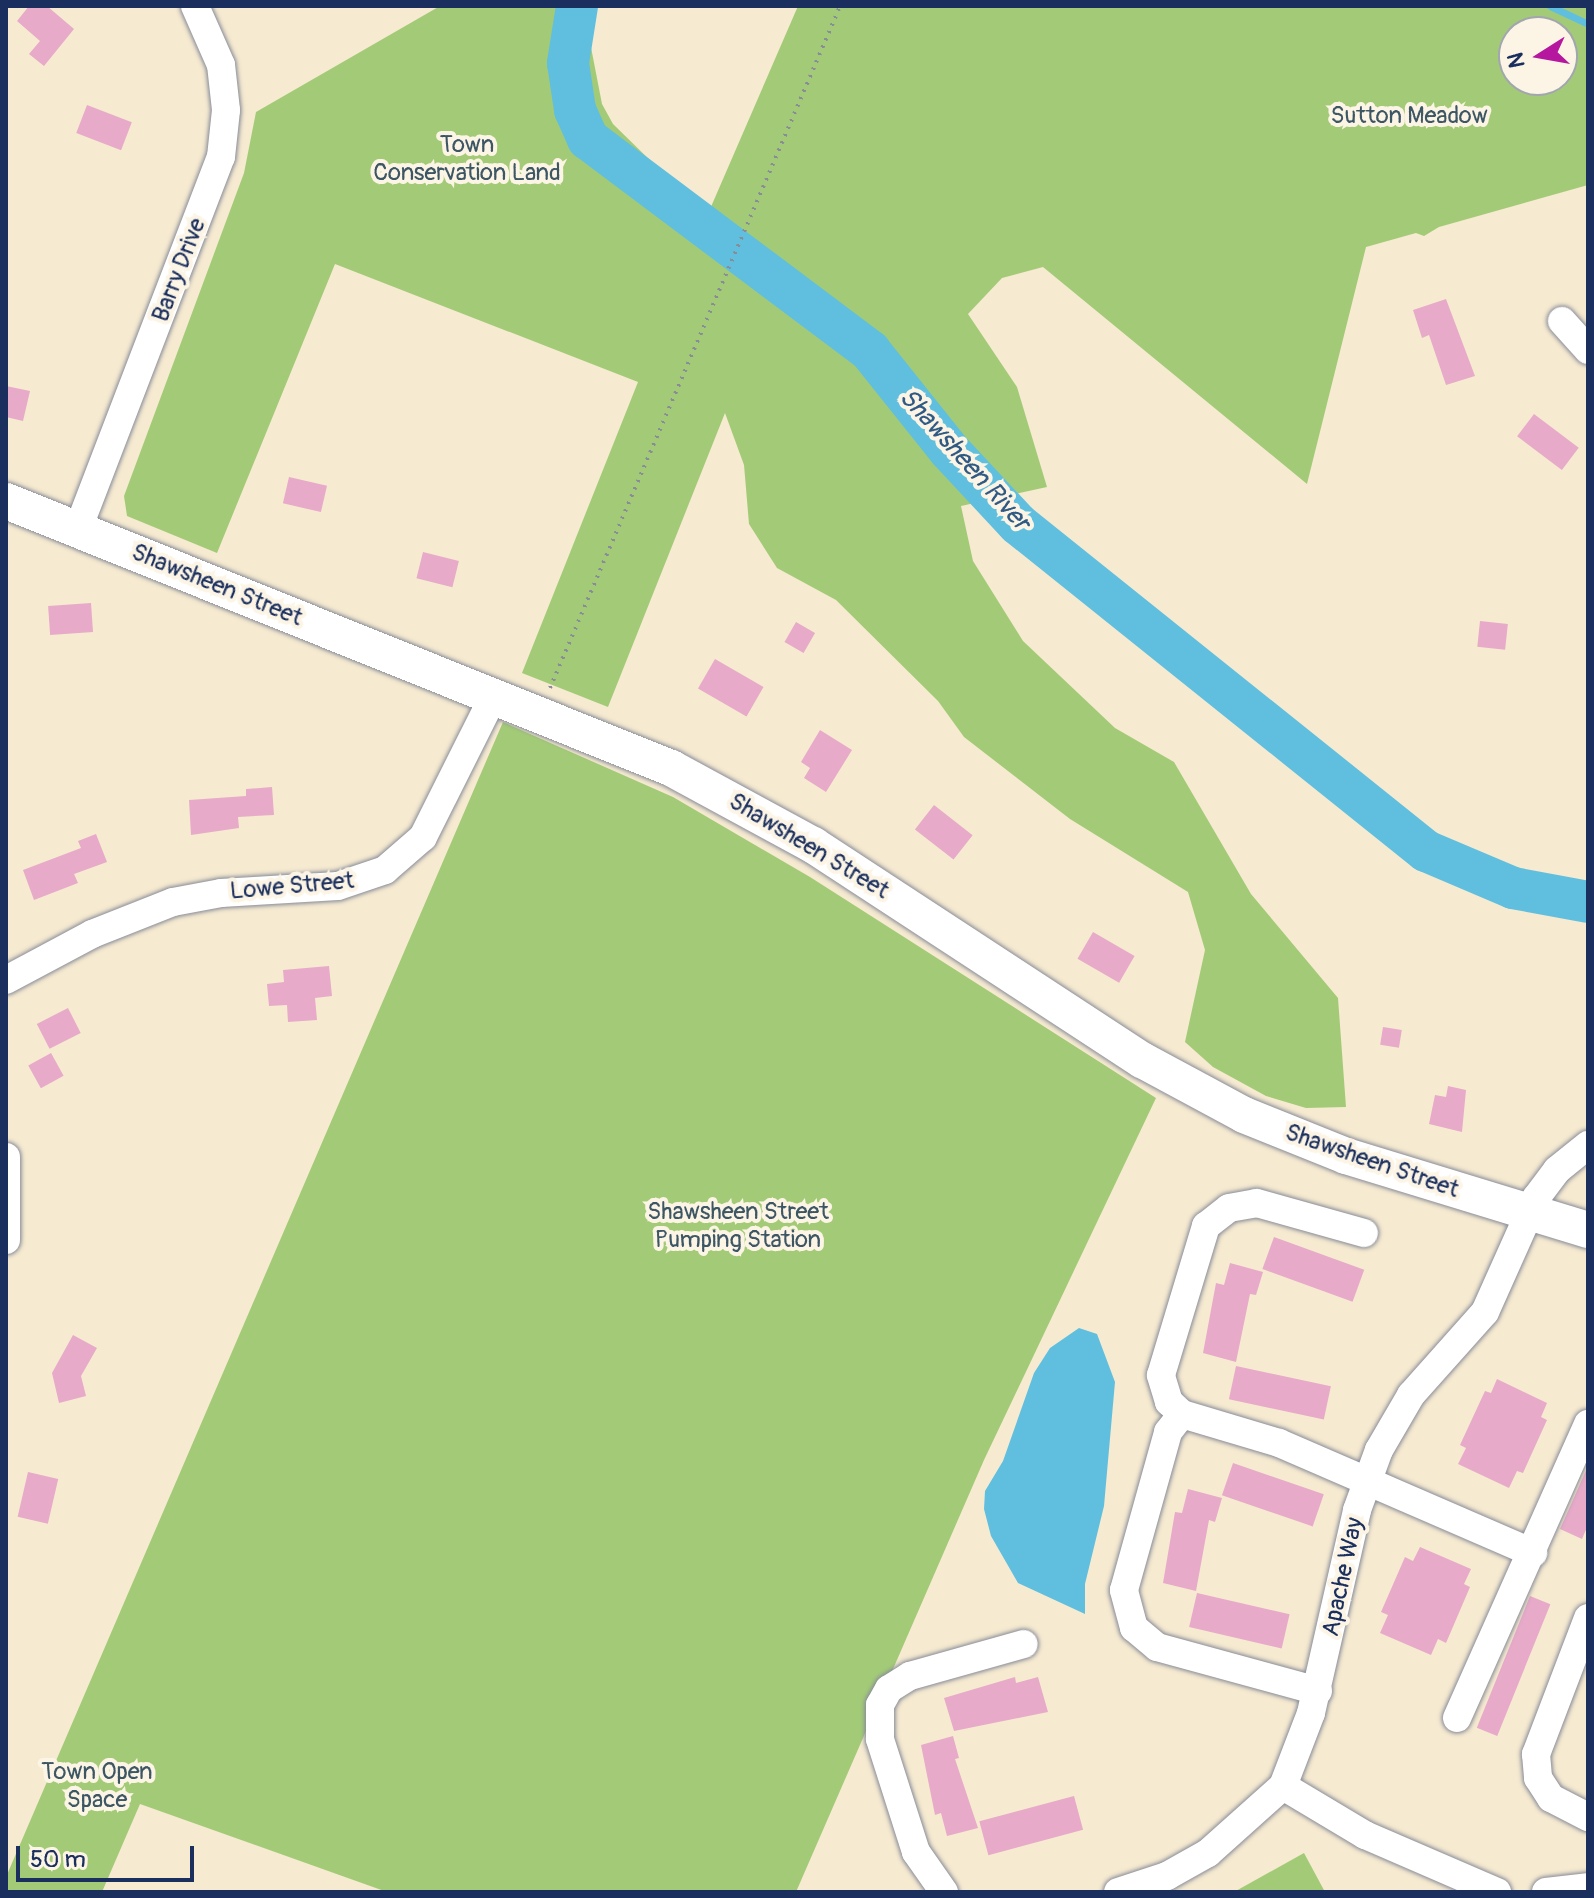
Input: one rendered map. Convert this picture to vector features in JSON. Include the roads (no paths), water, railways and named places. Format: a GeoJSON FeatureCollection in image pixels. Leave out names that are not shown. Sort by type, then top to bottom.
{"type":"FeatureCollection","features":[{"type":"Feature","properties":{"kind":"main road","name":"Shawsheen Street"},"geometry":{"type":"LineString","coordinates":[[6,501],[671,768],[752,809],[1142,1060],[1212,1099],[1346,1156],[1588,1230]]}},
{"type":"Feature","properties":{"kind":"street","name":"Barry Drive"},"geometry":{"type":"LineString","coordinates":[[78,529],[221,157],[226,110],[221,65],[195,6]]}},
{"type":"Feature","properties":{"kind":"street"},"geometry":{"type":"LineString","coordinates":[[1562,321],[1588,350]]}},
{"type":"Feature","properties":{"kind":"street","name":"Lowe Street"},"geometry":{"type":"LineString","coordinates":[[6,980],[92,934],[173,902],[221,893],[338,886],[385,870],[423,837],[494,695]]}},
{"type":"Feature","properties":{"kind":"street","name":"Apache Way"},"geometry":{"type":"LineString","coordinates":[[1118,1892],[1167,1876],[1208,1853],[1283,1786],[1318,1691],[1366,1478],[1411,1395],[1485,1312],[1527,1212],[1557,1170],[1588,1145]]}},
{"type":"Feature","properties":{"kind":"street"},"geometry":{"type":"LineString","coordinates":[[6,1157],[6,1240]]}},
{"type":"Feature","properties":{"kind":"street"},"geometry":{"type":"LineString","coordinates":[[1364,1233],[1257,1203],[1229,1208],[1212,1219],[1197,1244],[1161,1375],[1169,1402],[1182,1414],[1279,1443],[1366,1478],[1533,1553]]}},
{"type":"Feature","properties":{"kind":"street"},"geometry":{"type":"LineString","coordinates":[[1182,1414],[1168,1432],[1126,1580],[1129,1619],[1157,1647],[1318,1691]]}},
{"type":"Feature","properties":{"kind":"street"},"geometry":{"type":"LineString","coordinates":[[1457,1718],[1588,1424]]}},
{"type":"Feature","properties":{"kind":"street"},"geometry":{"type":"LineString","coordinates":[[1588,1618],[1536,1754],[1538,1778],[1551,1798],[1588,1817]]}},
{"type":"Feature","properties":{"kind":"street"},"geometry":{"type":"LineString","coordinates":[[944,1892],[916,1852],[880,1739],[880,1705],[889,1689],[910,1676],[1024,1644]]}},
{"type":"Feature","properties":{"kind":"street"},"geometry":{"type":"LineString","coordinates":[[1283,1786],[1387,1846],[1497,1892]]}},
{"type":"Feature","properties":{"kind":"street"},"geometry":{"type":"LineString","coordinates":[[1546,1892],[1588,1887]]}},
{"type":"Feature","properties":{"kind":"water"},"geometry":{"type":"Polygon","coordinates":[[[1079,1328],[1097,1334],[1115,1382],[1104,1506],[1085,1584],[1085,1614],[1018,1583],[991,1536],[984,1509],[985,1491],[1003,1461],[1034,1373],[1050,1348],[1079,1328]]]}},
{"type":"Feature","properties":{"kind":"waterway","name":"Shawsheen River"},"geometry":{"type":"LineString","coordinates":[[577,6],[568,63],[575,110],[588,139],[870,351],[949,450],[1018,524],[1426,851],[1513,888],[1588,902]]}},
{"type":"Feature","properties":{"kind":"waterway"},"geometry":{"type":"LineString","coordinates":[[1550,6],[1588,24]]}},
{"type":"Feature","properties":{"kind":"park label","name":"Sutton Meadow"},"geometry":{"type":"Point","coordinates":[1409,116]}},
{"type":"Feature","properties":{"kind":"park label","name":"Town Conservation Land"},"geometry":{"type":"Point","coordinates":[467,159]}},
{"type":"Feature","properties":{"kind":"park label","name":"Shawsheen Street Pumping Station"},"geometry":{"type":"Point","coordinates":[738,1226]}},
{"type":"Feature","properties":{"kind":"park label","name":"Town Open Space"},"geometry":{"type":"Point","coordinates":[97,1786]}}]}
